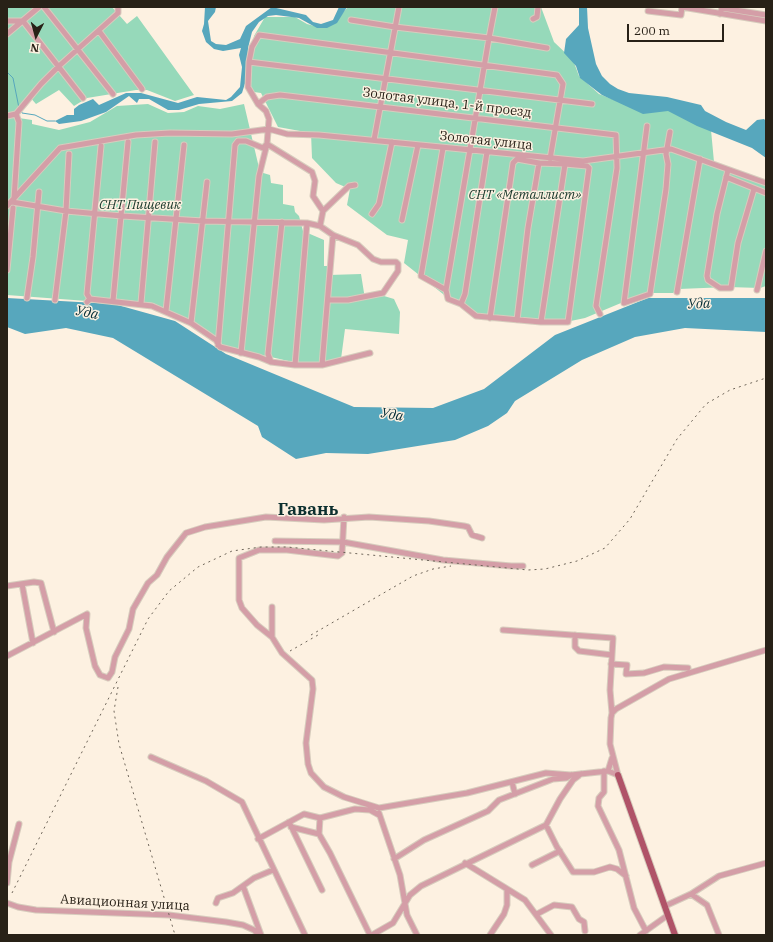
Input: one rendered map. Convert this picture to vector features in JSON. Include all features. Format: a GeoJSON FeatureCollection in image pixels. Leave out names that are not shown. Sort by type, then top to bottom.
{"type":"FeatureCollection","features":[{"type":"Feature","properties":{"kind":"main road"},"geometry":{"type":"LineString","coordinates":[[618,775],[675,935]]}},
{"type":"Feature","properties":{"kind":"street"},"geometry":{"type":"LineString","coordinates":[[7,34],[39,7]]}},
{"type":"Feature","properties":{"kind":"street"},"geometry":{"type":"LineString","coordinates":[[44,7],[113,94]]}},
{"type":"Feature","properties":{"kind":"street"},"geometry":{"type":"LineString","coordinates":[[7,116],[16,114],[41,84],[59,66],[99,32],[118,13],[118,7]]}},
{"type":"Feature","properties":{"kind":"street"},"geometry":{"type":"LineString","coordinates":[[374,140],[399,7]]}},
{"type":"Feature","properties":{"kind":"street"},"geometry":{"type":"LineString","coordinates":[[490,318],[513,163],[517,159],[541,161],[587,166],[590,170],[568,322],[541,322],[490,318],[476,316],[461,304],[448,299],[446,290],[482,90],[495,7]]}},
{"type":"Feature","properties":{"kind":"street"},"geometry":{"type":"LineString","coordinates":[[533,19],[537,17],[538,7]]}},
{"type":"Feature","properties":{"kind":"street"},"geometry":{"type":"LineString","coordinates":[[648,11],[681,15],[682,7],[766,21]]}},
{"type":"Feature","properties":{"kind":"street"},"geometry":{"type":"LineString","coordinates":[[720,14],[722,8],[766,15]]}},
{"type":"Feature","properties":{"kind":"street"},"geometry":{"type":"LineString","coordinates":[[351,20],[395,27],[489,38],[547,48]]}},
{"type":"Feature","properties":{"kind":"street"},"geometry":{"type":"LineString","coordinates":[[7,21],[23,21]]}},
{"type":"Feature","properties":{"kind":"street"},"geometry":{"type":"LineString","coordinates":[[23,21],[83,98]]}},
{"type":"Feature","properties":{"kind":"street"},"geometry":{"type":"LineString","coordinates":[[99,32],[142,89]]}},
{"type":"Feature","properties":{"kind":"street"},"geometry":{"type":"LineString","coordinates":[[241,353],[258,176],[267,144],[269,129],[266,111],[258,104],[248,87],[249,62],[252,47],[259,35],[391,54],[485,64],[557,74],[563,84],[550,159]]}},
{"type":"Feature","properties":{"kind":"street"},"geometry":{"type":"LineString","coordinates":[[249,62],[592,104]]}},
{"type":"Feature","properties":{"kind":"street","name":"Золотая улица, 1-й проезд"},"geometry":{"type":"LineString","coordinates":[[258,104],[264,98],[274,95],[477,117],[616,135],[616,155]]}},
{"type":"Feature","properties":{"kind":"street"},"geometry":{"type":"LineString","coordinates":[[11,202],[19,122],[16,114]]}},
{"type":"Feature","properties":{"kind":"street"},"geometry":{"type":"LineString","coordinates":[[647,126],[624,303],[650,294],[665,203],[668,164],[666,154],[670,132]]}},
{"type":"Feature","properties":{"kind":"street"},"geometry":{"type":"LineString","coordinates":[[11,202],[60,148],[136,134],[232,134],[269,129]]}},
{"type":"Feature","properties":{"kind":"street","name":"Золотая улица"},"geometry":{"type":"LineString","coordinates":[[269,129],[287,134],[319,135],[471,150],[541,161],[550,159],[583,161],[616,155],[668,149],[766,183]]}},
{"type":"Feature","properties":{"kind":"street"},"geometry":{"type":"LineString","coordinates":[[218,345],[236,143],[238,141],[246,141],[263,148],[267,144]]}},
{"type":"Feature","properties":{"kind":"street"},"geometry":{"type":"LineString","coordinates":[[112,301],[122,216],[128,142]]}},
{"type":"Feature","properties":{"kind":"street"},"geometry":{"type":"LineString","coordinates":[[141,303],[155,142]]}},
{"type":"Feature","properties":{"kind":"street"},"geometry":{"type":"LineString","coordinates":[[372,214],[379,204],[392,142]]}},
{"type":"Feature","properties":{"kind":"street"},"geometry":{"type":"LineString","coordinates":[[267,144],[312,172],[315,182],[313,196],[323,210]]}},
{"type":"Feature","properties":{"kind":"street"},"geometry":{"type":"LineString","coordinates":[[166,311],[184,145]]}},
{"type":"Feature","properties":{"kind":"street"},"geometry":{"type":"LineString","coordinates":[[402,220],[418,145]]}},
{"type":"Feature","properties":{"kind":"street"},"geometry":{"type":"LineString","coordinates":[[101,146],[87,294],[88,300],[141,303],[166,311],[176,318],[192,323],[216,340],[218,345],[224,348],[271,362],[295,365],[322,365],[370,353]]}},
{"type":"Feature","properties":{"kind":"street"},"geometry":{"type":"LineString","coordinates":[[443,148],[421,276],[446,290]]}},
{"type":"Feature","properties":{"kind":"street"},"geometry":{"type":"LineString","coordinates":[[461,304],[465,294],[487,152]]}},
{"type":"Feature","properties":{"kind":"street"},"geometry":{"type":"LineString","coordinates":[[55,300],[66,211],[70,154]]}},
{"type":"Feature","properties":{"kind":"street"},"geometry":{"type":"LineString","coordinates":[[600,314],[596,306],[617,168],[616,155]]}},
{"type":"Feature","properties":{"kind":"street"},"geometry":{"type":"LineString","coordinates":[[677,292],[700,159]]}},
{"type":"Feature","properties":{"kind":"street"},"geometry":{"type":"LineString","coordinates":[[517,320],[527,236],[541,161]]}},
{"type":"Feature","properties":{"kind":"street"},"geometry":{"type":"LineString","coordinates":[[541,322],[565,164]]}},
{"type":"Feature","properties":{"kind":"street"},"geometry":{"type":"LineString","coordinates":[[728,170],[717,214],[707,276],[708,280],[720,288],[731,288],[738,243],[754,189]]}},
{"type":"Feature","properties":{"kind":"street"},"geometry":{"type":"LineString","coordinates":[[726,178],[766,193]]}},
{"type":"Feature","properties":{"kind":"street"},"geometry":{"type":"LineString","coordinates":[[192,323],[206,182]]}},
{"type":"Feature","properties":{"kind":"street"},"geometry":{"type":"LineString","coordinates":[[320,226],[323,210],[348,186],[355,185]]}},
{"type":"Feature","properties":{"kind":"street"},"geometry":{"type":"LineString","coordinates":[[27,298],[39,192]]}},
{"type":"Feature","properties":{"kind":"street"},"geometry":{"type":"LineString","coordinates":[[11,202],[66,211],[176,220],[307,223],[320,226],[333,235],[358,245],[373,259],[381,262],[396,262],[398,264],[398,271],[383,293],[348,300],[328,300]]}},
{"type":"Feature","properties":{"kind":"street"},"geometry":{"type":"LineString","coordinates":[[7,270],[13,208]]}},
{"type":"Feature","properties":{"kind":"street"},"geometry":{"type":"LineString","coordinates":[[271,362],[268,354],[282,222]]}},
{"type":"Feature","properties":{"kind":"street"},"geometry":{"type":"LineString","coordinates":[[295,365],[307,223]]}},
{"type":"Feature","properties":{"kind":"street"},"geometry":{"type":"LineString","coordinates":[[322,365],[333,235]]}},
{"type":"Feature","properties":{"kind":"street"},"geometry":{"type":"LineString","coordinates":[[757,290],[766,251]]}},
{"type":"Feature","properties":{"kind":"street"},"geometry":{"type":"LineString","coordinates":[[7,656],[87,614],[86,628],[95,666],[100,675],[108,678],[112,672],[115,657],[129,629],[133,609],[148,583],[157,575],[167,558],[186,533],[205,527],[266,517],[324,520],[370,517],[429,521],[464,526],[468,527],[472,535],[482,538]]}},
{"type":"Feature","properties":{"kind":"street"},"geometry":{"type":"LineString","coordinates":[[344,518],[342,553],[338,556],[286,550],[258,550],[239,558],[239,600],[242,608],[257,625],[272,637],[282,653],[312,680],[313,689],[306,743],[308,764],[315,779],[324,787],[344,797],[379,808],[467,793],[546,773],[571,775],[606,771],[618,775]]}},
{"type":"Feature","properties":{"kind":"street"},"geometry":{"type":"LineString","coordinates":[[275,541],[343,542],[443,560],[523,566]]}},
{"type":"Feature","properties":{"kind":"street"},"geometry":{"type":"LineString","coordinates":[[7,586],[37,582],[43,586],[54,632]]}},
{"type":"Feature","properties":{"kind":"street"},"geometry":{"type":"LineString","coordinates":[[22,584],[33,643]]}},
{"type":"Feature","properties":{"kind":"street"},"geometry":{"type":"LineString","coordinates":[[272,607],[272,637]]}},
{"type":"Feature","properties":{"kind":"street"},"geometry":{"type":"LineString","coordinates":[[503,630],[612,638],[610,690],[612,713],[610,744],[612,758],[618,775]]}},
{"type":"Feature","properties":{"kind":"street"},"geometry":{"type":"LineString","coordinates":[[575,635],[575,647],[579,651],[612,655]]}},
{"type":"Feature","properties":{"kind":"street"},"geometry":{"type":"LineString","coordinates":[[612,713],[616,709],[669,679],[766,650]]}},
{"type":"Feature","properties":{"kind":"street"},"geometry":{"type":"LineString","coordinates":[[611,664],[627,665],[626,674],[644,673],[664,667],[688,668]]}},
{"type":"Feature","properties":{"kind":"street"},"geometry":{"type":"LineString","coordinates":[[151,757],[206,781],[242,802],[258,839],[305,935]]}},
{"type":"Feature","properties":{"kind":"street"},"geometry":{"type":"LineString","coordinates":[[612,758],[606,771],[604,792],[599,798],[598,806],[619,850],[634,908],[646,931]]}},
{"type":"Feature","properties":{"kind":"street"},"geometry":{"type":"LineString","coordinates":[[320,818],[319,834],[371,935],[394,921],[410,895],[421,886],[465,863],[546,825],[566,789],[582,774]]}},
{"type":"Feature","properties":{"kind":"street"},"geometry":{"type":"LineString","coordinates":[[394,859],[424,840],[488,811],[498,800],[553,779],[566,778],[571,775]]}},
{"type":"Feature","properties":{"kind":"street"},"geometry":{"type":"LineString","coordinates":[[512,782],[515,794]]}},
{"type":"Feature","properties":{"kind":"street"},"geometry":{"type":"LineString","coordinates":[[379,808],[379,815],[400,875],[407,915],[417,935]]}},
{"type":"Feature","properties":{"kind":"street"},"geometry":{"type":"LineString","coordinates":[[258,839],[290,825],[304,814],[320,818],[355,809],[370,810],[379,815]]}},
{"type":"Feature","properties":{"kind":"street"},"geometry":{"type":"LineString","coordinates":[[7,883],[9,862],[19,824]]}},
{"type":"Feature","properties":{"kind":"street"},"geometry":{"type":"LineString","coordinates":[[290,825],[319,834]]}},
{"type":"Feature","properties":{"kind":"street"},"geometry":{"type":"LineString","coordinates":[[290,825],[322,890]]}},
{"type":"Feature","properties":{"kind":"street"},"geometry":{"type":"LineString","coordinates":[[546,825],[560,851],[574,872],[594,872],[610,867],[626,876]]}},
{"type":"Feature","properties":{"kind":"street"},"geometry":{"type":"LineString","coordinates":[[532,866],[560,851]]}},
{"type":"Feature","properties":{"kind":"street"},"geometry":{"type":"LineString","coordinates":[[465,863],[525,900],[551,935]]}},
{"type":"Feature","properties":{"kind":"street"},"geometry":{"type":"LineString","coordinates":[[665,906],[691,894],[719,876],[766,863]]}},
{"type":"Feature","properties":{"kind":"street"},"geometry":{"type":"LineString","coordinates":[[216,903],[218,898],[233,893],[254,878],[273,870]]}},
{"type":"Feature","properties":{"kind":"street"},"geometry":{"type":"LineString","coordinates":[[243,886],[260,935]]}},
{"type":"Feature","properties":{"kind":"street"},"geometry":{"type":"LineString","coordinates":[[490,935],[505,910],[507,889]]}},
{"type":"Feature","properties":{"kind":"street"},"geometry":{"type":"LineString","coordinates":[[691,894],[707,905],[719,935]]}},
{"type":"Feature","properties":{"kind":"street","name":"Авиационная улица"},"geometry":{"type":"LineString","coordinates":[[7,903],[18,907],[36,910],[169,915],[243,925],[254,930],[260,935]]}},
{"type":"Feature","properties":{"kind":"street"},"geometry":{"type":"LineString","coordinates":[[536,914],[554,905],[572,908],[579,919],[584,922],[585,931]]}},
{"type":"Feature","properties":{"kind":"street"},"geometry":{"type":"LineString","coordinates":[[640,935],[668,916]]}},
{"type":"Feature","properties":{"kind":"street"},"geometry":{"type":"LineString","coordinates":[[382,935],[383,929]]}},
{"type":"Feature","properties":{"kind":"green space"},"geometry":{"type":"Polygon","coordinates":[[[7,7],[36,7],[7,32],[7,7]]]}},
{"type":"Feature","properties":{"kind":"green space","name":"СНТ Пищевик"},"geometry":{"type":"Polygon","coordinates":[[[41,7],[112,7],[127,24],[137,16],[194,95],[175,101],[147,90],[136,90],[87,98],[74,106],[59,90],[36,104],[28,95],[12,117],[32,120],[32,124],[59,130],[90,122],[117,106],[148,104],[168,113],[184,112],[198,106],[220,109],[244,104],[260,172],[270,175],[271,183],[283,185],[283,204],[294,206],[295,212],[299,216],[303,231],[324,240],[324,266],[328,266],[329,275],[361,274],[365,299],[384,296],[394,299],[400,312],[399,334],[345,329],[341,359],[317,365],[297,363],[223,346],[221,342],[153,303],[87,296],[87,301],[7,295],[7,36],[41,7]]]}},
{"type":"Feature","properties":{"kind":"green space","name":"СНТ «Металлист»"},"geometry":{"type":"Polygon","coordinates":[[[348,7],[541,7],[554,42],[573,60],[579,76],[599,94],[645,112],[663,109],[679,114],[711,130],[714,162],[766,186],[766,286],[760,288],[728,287],[679,289],[673,293],[645,293],[585,318],[561,323],[480,317],[448,298],[404,263],[408,240],[387,235],[347,205],[350,189],[336,183],[312,158],[311,133],[278,127],[261,93],[247,91],[254,36],[265,17],[295,17],[307,24],[322,28],[339,17],[348,7]]]}},
{"type":"Feature","properties":{"kind":"water"},"geometry":{"type":"Polygon","coordinates":[[[205,7],[216,7],[215,12],[208,21],[211,41],[216,44],[226,45],[240,39],[246,26],[272,7],[306,15],[313,22],[321,24],[333,20],[339,7],[347,7],[337,23],[327,28],[317,28],[299,18],[276,15],[268,16],[259,22],[252,32],[248,48],[247,77],[242,93],[232,101],[199,104],[179,110],[168,110],[149,99],[139,99],[137,103],[129,96],[106,112],[81,121],[59,124],[55,121],[67,115],[74,115],[74,109],[79,105],[93,99],[99,105],[126,93],[141,93],[178,103],[197,97],[226,100],[231,97],[240,87],[242,67],[239,55],[241,48],[223,51],[214,49],[206,42],[202,31],[205,7]]]}},
{"type":"Feature","properties":{"kind":"water"},"geometry":{"type":"Polygon","coordinates":[[[579,7],[587,7],[588,28],[596,64],[602,76],[610,84],[629,93],[667,97],[701,105],[705,111],[746,130],[757,120],[764,119],[766,121],[766,158],[752,148],[697,126],[668,111],[643,114],[602,95],[580,78],[576,66],[564,53],[566,39],[579,25],[579,7]]]}},
{"type":"Feature","properties":{"kind":"water","name":"Уда"},"geometry":{"type":"Polygon","coordinates":[[[7,298],[114,304],[175,321],[226,354],[354,407],[433,408],[484,389],[555,335],[648,298],[766,298],[766,332],[685,328],[635,337],[582,360],[515,401],[507,413],[488,426],[455,440],[368,454],[326,453],[296,459],[262,437],[258,426],[113,338],[66,328],[25,334],[7,327],[7,298]]]}},
{"type":"Feature","properties":{"kind":"waterway"},"geometry":{"type":"LineString","coordinates":[[7,72],[13,78],[19,108]]}},
{"type":"Feature","properties":{"kind":"waterway"},"geometry":{"type":"LineString","coordinates":[[21,111],[22,113],[35,115],[47,121],[55,121]]}},
{"type":"Feature","properties":{"kind":"railway"},"geometry":{"type":"LineString","coordinates":[[12,893],[148,619],[169,591],[198,567],[232,551],[261,547],[287,547],[528,570],[545,569],[577,561],[605,548],[630,519],[677,439],[706,404],[730,390],[766,378]]}},
{"type":"Feature","properties":{"kind":"railway"},"geometry":{"type":"LineString","coordinates":[[311,635],[413,576],[433,569],[451,566]]}},
{"type":"Feature","properties":{"kind":"railway"},"geometry":{"type":"LineString","coordinates":[[290,651],[318,635]]}},
{"type":"Feature","properties":{"kind":"railway"},"geometry":{"type":"LineString","coordinates":[[118,687],[114,711],[119,744],[175,935]]}},
{"type":"Feature","properties":{"kind":"district","name":"Гавань"},"geometry":{"type":"Point","coordinates":[308,510]}}]}
